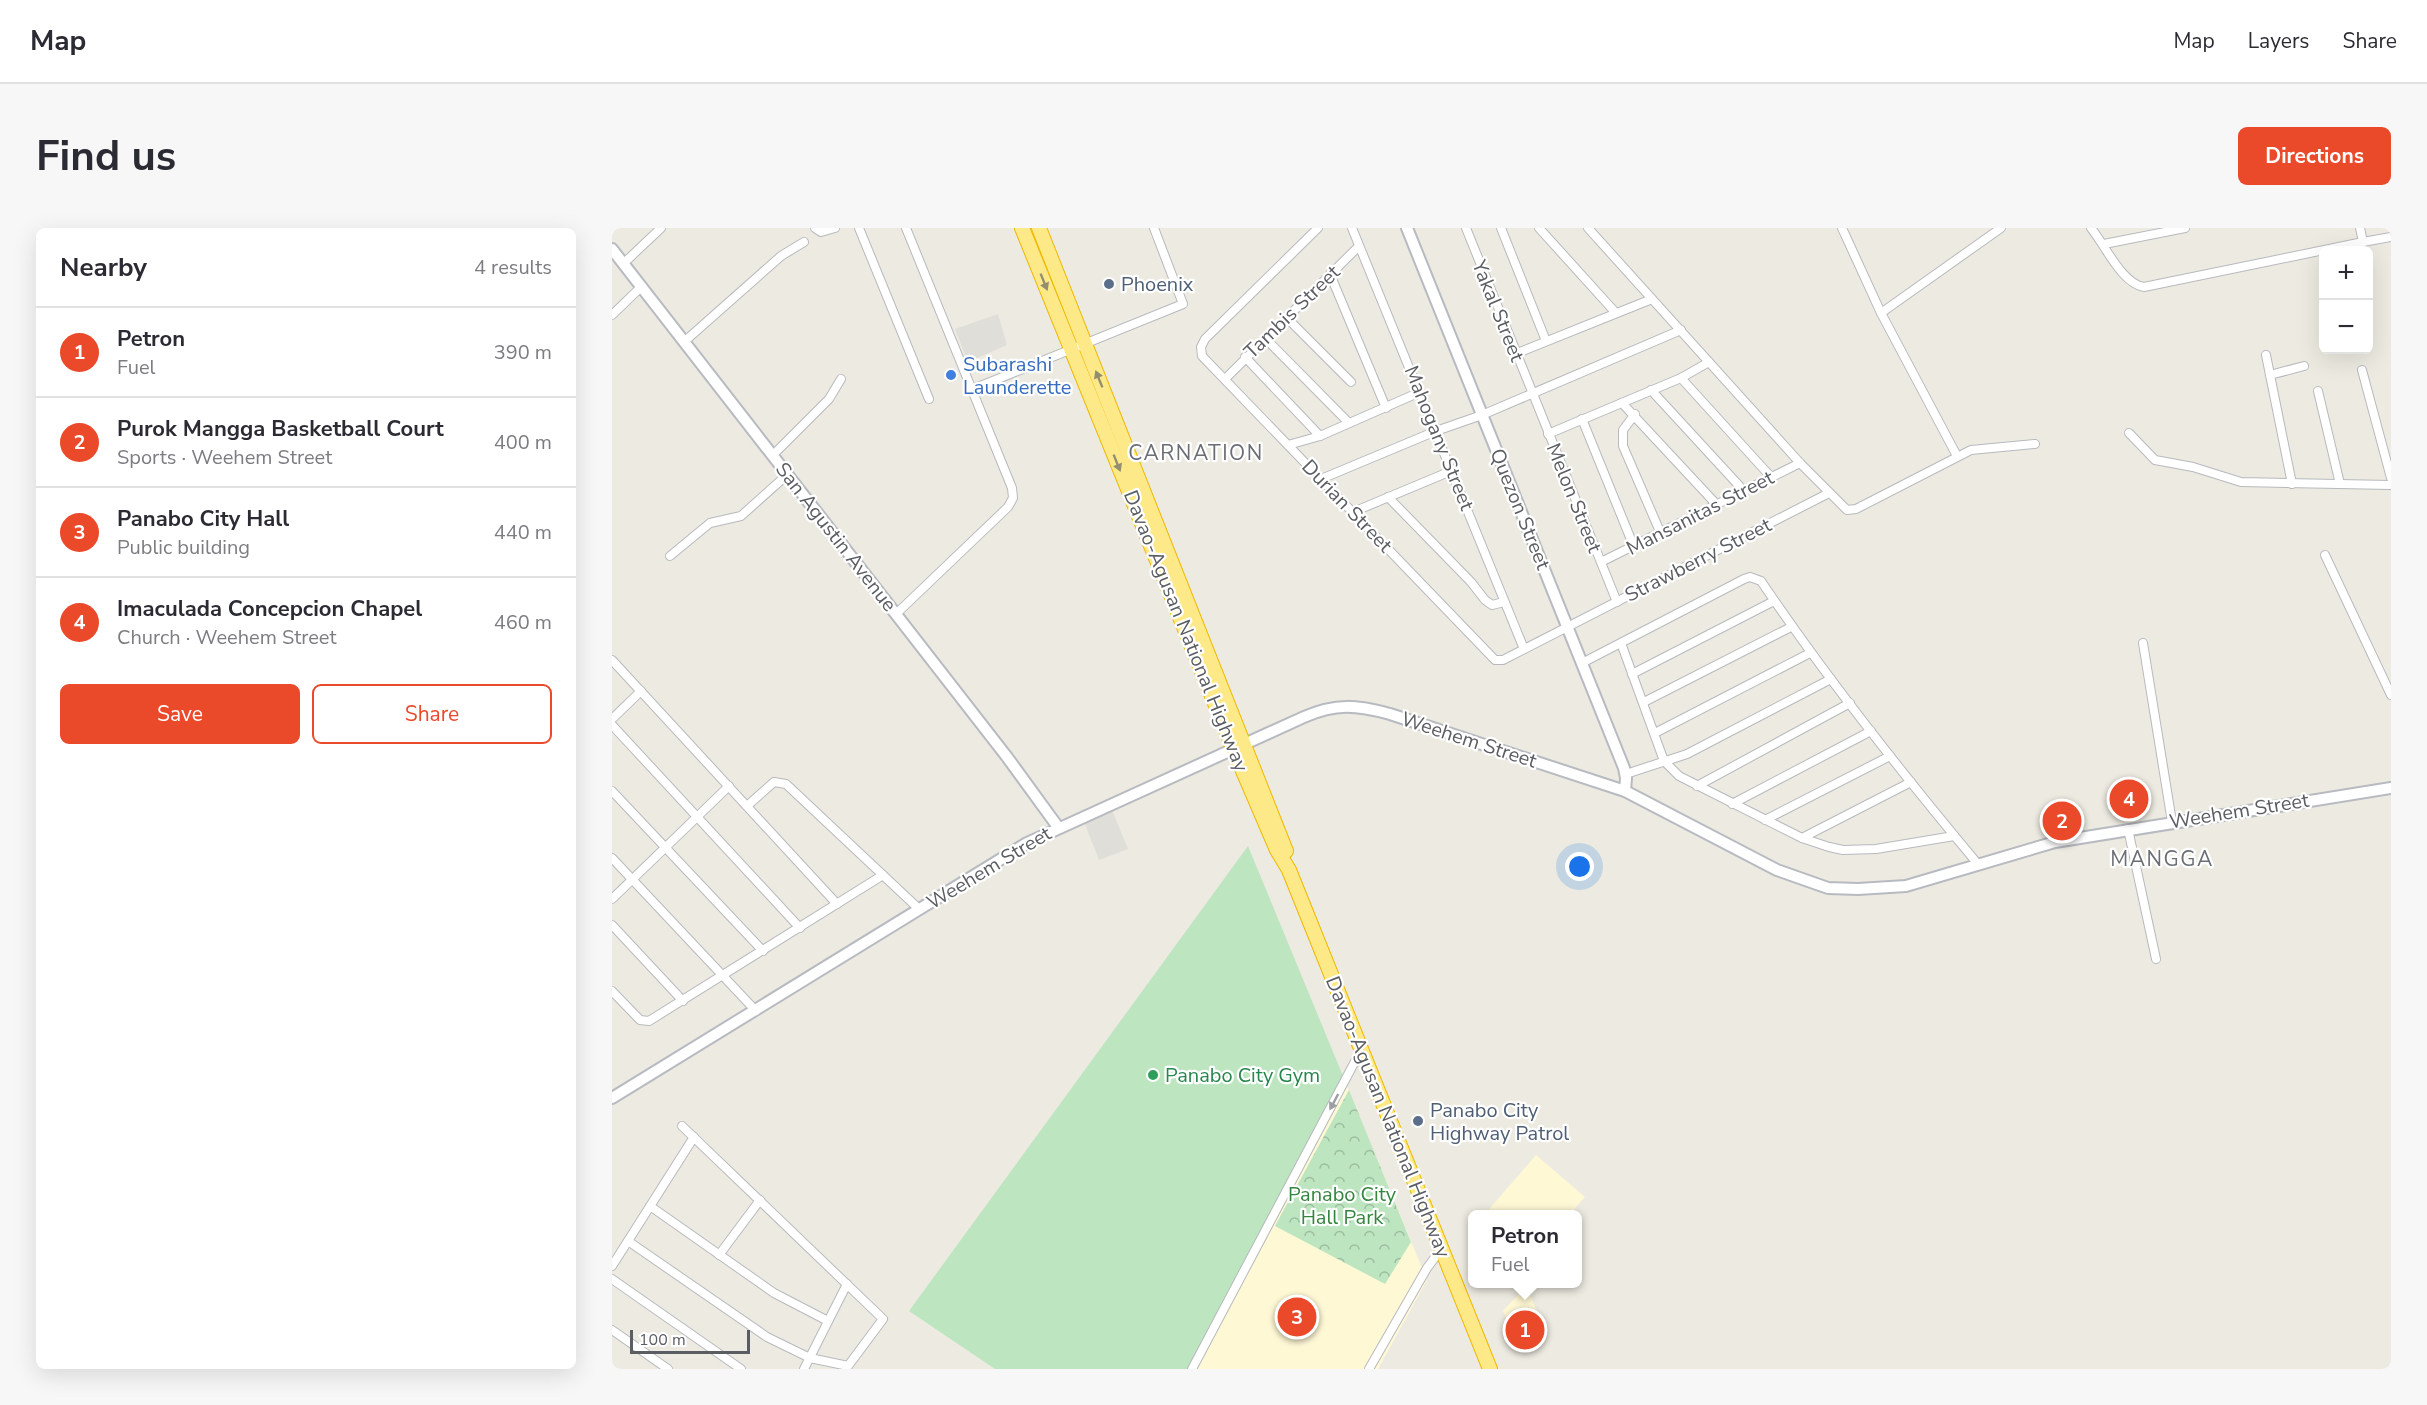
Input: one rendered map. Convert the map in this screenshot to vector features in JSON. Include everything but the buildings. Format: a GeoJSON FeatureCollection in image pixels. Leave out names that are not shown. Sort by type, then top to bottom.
{"type":"FeatureCollection","features":[{"type":"Feature","properties":{"kind":"highway","name":"Davao-Agusan National Highway"},"geometry":{"type":"LineString","coordinates":[[1022,228],[1101,425],[1240,748]]}},
{"type":"Feature","properties":{"kind":"highway","name":"Davao-Agusan National Highway"},"geometry":{"type":"LineString","coordinates":[[1039,228],[1115,419],[1277,850],[1287,864],[1490,1369]]}},
{"type":"Feature","properties":{"kind":"highway"},"geometry":{"type":"LineString","coordinates":[[1058,317],[1072,313]]}},
{"type":"Feature","properties":{"kind":"highway"},"geometry":{"type":"LineString","coordinates":[[1101,425],[1115,419]]}},
{"type":"Feature","properties":{"kind":"street"},"geometry":{"type":"LineString","coordinates":[[616,256],[661,228]]}},
{"type":"Feature","properties":{"kind":"street"},"geometry":{"type":"LineString","coordinates":[[815,228],[821,232],[835,228]]}},
{"type":"Feature","properties":{"kind":"street"},"geometry":{"type":"LineString","coordinates":[[859,228],[929,399]]}},
{"type":"Feature","properties":{"kind":"street"},"geometry":{"type":"LineString","coordinates":[[896,614],[1008,507],[1013,498],[1012,488],[973,389],[906,228]]}},
{"type":"Feature","properties":{"kind":"street"},"geometry":{"type":"LineString","coordinates":[[973,389],[1183,304],[1154,228]]}},
{"type":"Feature","properties":{"kind":"street","name":"Durian Street"},"geometry":{"type":"LineString","coordinates":[[1318,228],[1205,339],[1202,356],[1492,658]]}},
{"type":"Feature","properties":{"kind":"street","name":"Mahogany Street"},"geometry":{"type":"LineString","coordinates":[[1352,228],[1524,649]]}},
{"type":"Feature","properties":{"kind":"street","name":"Quezon Street"},"geometry":{"type":"LineString","coordinates":[[1407,228],[1626,774],[1625,791]]}},
{"type":"Feature","properties":{"kind":"street","name":"Yakal Street"},"geometry":{"type":"LineString","coordinates":[[1466,228],[1532,393]]}},
{"type":"Feature","properties":{"kind":"street"},"geometry":{"type":"LineString","coordinates":[[1501,228],[1546,341]]}},
{"type":"Feature","properties":{"kind":"street"},"geometry":{"type":"LineString","coordinates":[[1539,228],[1615,312]]}},
{"type":"Feature","properties":{"kind":"street"},"geometry":{"type":"LineString","coordinates":[[1588,228],[1800,463],[1844,508],[1856,509],[1971,450],[2035,444]]}},
{"type":"Feature","properties":{"kind":"street"},"geometry":{"type":"LineString","coordinates":[[1842,228],[1881,313],[1957,456]]}},
{"type":"Feature","properties":{"kind":"street"},"geometry":{"type":"LineString","coordinates":[[1881,313],[2001,228]]}},
{"type":"Feature","properties":{"kind":"street"},"geometry":{"type":"LineString","coordinates":[[2091,228],[2125,278],[2133,284],[2144,287],[2391,237]]}},
{"type":"Feature","properties":{"kind":"street"},"geometry":{"type":"LineString","coordinates":[[2104,244],[2185,228]]}},
{"type":"Feature","properties":{"kind":"street"},"geometry":{"type":"LineString","coordinates":[[2360,228],[2363,242]]}},
{"type":"Feature","properties":{"kind":"street"},"geometry":{"type":"LineString","coordinates":[[685,341],[781,256],[804,242]]}},
{"type":"Feature","properties":{"kind":"street","name":"Tambis Street"},"geometry":{"type":"LineString","coordinates":[[1225,379],[1359,246]]}},
{"type":"Feature","properties":{"kind":"street","name":"San Agustin Avenue"},"geometry":{"type":"LineString","coordinates":[[616,256],[642,286],[788,474],[1058,827]]}},
{"type":"Feature","properties":{"kind":"street"},"geometry":{"type":"LineString","coordinates":[[1330,274],[1386,408]]}},
{"type":"Feature","properties":{"kind":"street"},"geometry":{"type":"LineString","coordinates":[[612,315],[642,286]]}},
{"type":"Feature","properties":{"kind":"street"},"geometry":{"type":"LineString","coordinates":[[1515,354],[1652,298]]}},
{"type":"Feature","properties":{"kind":"street"},"geometry":{"type":"LineString","coordinates":[[1286,317],[1351,382]]}},
{"type":"Feature","properties":{"kind":"street"},"geometry":{"type":"LineString","coordinates":[[1321,479],[1436,431],[1482,415],[1681,330]]}},
{"type":"Feature","properties":{"kind":"street"},"geometry":{"type":"LineString","coordinates":[[1265,338],[1349,423]]}},
{"type":"Feature","properties":{"kind":"street"},"geometry":{"type":"LineString","coordinates":[[2266,355],[2292,484]]}},
{"type":"Feature","properties":{"kind":"street"},"geometry":{"type":"LineString","coordinates":[[1245,357],[1320,436]]}},
{"type":"Feature","properties":{"kind":"street"},"geometry":{"type":"LineString","coordinates":[[1548,434],[1680,378],[1709,362]]}},
{"type":"Feature","properties":{"kind":"street"},"geometry":{"type":"LineString","coordinates":[[2270,375],[2304,366]]}},
{"type":"Feature","properties":{"kind":"street"},"geometry":{"type":"LineString","coordinates":[[2362,370],[2391,478]]}},
{"type":"Feature","properties":{"kind":"street"},"geometry":{"type":"LineString","coordinates":[[1680,378],[1771,477]]}},
{"type":"Feature","properties":{"kind":"street"},"geometry":{"type":"LineString","coordinates":[[773,455],[829,399],[841,379]]}},
{"type":"Feature","properties":{"kind":"street"},"geometry":{"type":"LineString","coordinates":[[1651,390],[1744,491]]}},
{"type":"Feature","properties":{"kind":"street"},"geometry":{"type":"LineString","coordinates":[[2318,391],[2340,484]]}},
{"type":"Feature","properties":{"kind":"street"},"geometry":{"type":"LineString","coordinates":[[1288,445],[1320,436],[1420,392]]}},
{"type":"Feature","properties":{"kind":"street","name":"Melon Street"},"geometry":{"type":"LineString","coordinates":[[1532,393],[1617,602]]}},
{"type":"Feature","properties":{"kind":"street"},"geometry":{"type":"LineString","coordinates":[[1622,403],[1635,414],[1717,505]]}},
{"type":"Feature","properties":{"kind":"street"},"geometry":{"type":"LineString","coordinates":[[1635,414],[1623,430],[1623,446],[1661,534]]}},
{"type":"Feature","properties":{"kind":"street"},"geometry":{"type":"LineString","coordinates":[[1582,419],[1634,547]]}},
{"type":"Feature","properties":{"kind":"street"},"geometry":{"type":"LineString","coordinates":[[2128,433],[2149,456],[2167,464],[2193,467],[2241,482],[2391,484]]}},
{"type":"Feature","properties":{"kind":"street","name":"Mansanitas Street"},"geometry":{"type":"LineString","coordinates":[[1601,562],[1800,463]]}},
{"type":"Feature","properties":{"kind":"street"},"geometry":{"type":"LineString","coordinates":[[1353,512],[1451,471]]}},
{"type":"Feature","properties":{"kind":"street"},"geometry":{"type":"LineString","coordinates":[[670,556],[710,523],[741,516],[788,474]]}},
{"type":"Feature","properties":{"kind":"street","name":"Strawberry Street"},"geometry":{"type":"LineString","coordinates":[[1492,658],[1503,660],[1829,493]]}},
{"type":"Feature","properties":{"kind":"street"},"geometry":{"type":"LineString","coordinates":[[1388,497],[1471,582],[1485,600],[1492,604],[1504,602]]}},
{"type":"Feature","properties":{"kind":"street"},"geometry":{"type":"LineString","coordinates":[[2325,555],[2391,694]]}},
{"type":"Feature","properties":{"kind":"street"},"geometry":{"type":"LineString","coordinates":[[1581,663],[1750,577],[1761,581],[1810,653],[1977,863]]}},
{"type":"Feature","properties":{"kind":"street"},"geometry":{"type":"LineString","coordinates":[[1632,674],[1774,601]]}},
{"type":"Feature","properties":{"kind":"street"},"geometry":{"type":"LineString","coordinates":[[1644,702],[1727,662],[1791,627]]}},
{"type":"Feature","properties":{"kind":"street"},"geometry":{"type":"LineString","coordinates":[[1621,643],[1664,761],[1679,776],[1802,838],[1828,848],[1843,850],[1900,846],[1954,836]]}},
{"type":"Feature","properties":{"kind":"street"},"geometry":{"type":"LineString","coordinates":[[2143,643],[2172,822]]}},
{"type":"Feature","properties":{"kind":"street"},"geometry":{"type":"LineString","coordinates":[[1655,733],[1810,653]]}},
{"type":"Feature","properties":{"kind":"street"},"geometry":{"type":"LineString","coordinates":[[612,660],[837,904]]}},
{"type":"Feature","properties":{"kind":"street"},"geometry":{"type":"LineString","coordinates":[[1626,774],[1687,754],[1831,679]]}},
{"type":"Feature","properties":{"kind":"street"},"geometry":{"type":"LineString","coordinates":[[612,719],[641,691]]}},
{"type":"Feature","properties":{"kind":"street"},"geometry":{"type":"LineString","coordinates":[[1697,786],[1850,703]]}},
{"type":"Feature","properties":{"kind":"street","name":"Weehem Street"},"geometry":{"type":"LineString","coordinates":[[612,1098],[1027,843],[1320,710],[1345,706],[1364,707],[1625,791],[1777,870],[1828,888],[1906,886],[1977,863],[2055,842],[2391,788]]}},
{"type":"Feature","properties":{"kind":"street"},"geometry":{"type":"LineString","coordinates":[[612,725],[800,928]]}},
{"type":"Feature","properties":{"kind":"street"},"geometry":{"type":"LineString","coordinates":[[1732,804],[1871,731]]}},
{"type":"Feature","properties":{"kind":"street"},"geometry":{"type":"LineString","coordinates":[[1765,820],[1890,756]]}},
{"type":"Feature","properties":{"kind":"street"},"geometry":{"type":"LineString","coordinates":[[747,806],[774,782],[786,784],[919,909]]}},
{"type":"Feature","properties":{"kind":"street"},"geometry":{"type":"LineString","coordinates":[[1802,838],[1911,782]]}},
{"type":"Feature","properties":{"kind":"street"},"geometry":{"type":"LineString","coordinates":[[612,899],[729,786]]}},
{"type":"Feature","properties":{"kind":"street"},"geometry":{"type":"LineString","coordinates":[[612,791],[763,951]]}},
{"type":"Feature","properties":{"kind":"street"},"geometry":{"type":"LineString","coordinates":[[2128,829],[2156,959]]}},
{"type":"Feature","properties":{"kind":"street"},"geometry":{"type":"LineString","coordinates":[[612,858],[756,1011]]}},
{"type":"Feature","properties":{"kind":"street"},"geometry":{"type":"LineString","coordinates":[[612,991],[636,1017],[644,1021],[654,1019],[883,875]]}},
{"type":"Feature","properties":{"kind":"street"},"geometry":{"type":"LineString","coordinates":[[612,925],[683,1000]]}},
{"type":"Feature","properties":{"kind":"street"},"geometry":{"type":"LineString","coordinates":[[1192,1369],[1361,1050]]}},
{"type":"Feature","properties":{"kind":"street"},"geometry":{"type":"LineString","coordinates":[[628,1241],[756,1330],[810,1358],[848,1366],[883,1319],[682,1126]]}},
{"type":"Feature","properties":{"kind":"street"},"geometry":{"type":"LineString","coordinates":[[612,1266],[694,1137]]}},
{"type":"Feature","properties":{"kind":"street"},"geometry":{"type":"LineString","coordinates":[[719,1255],[760,1200]]}},
{"type":"Feature","properties":{"kind":"street"},"geometry":{"type":"LineString","coordinates":[[650,1206],[774,1293],[828,1321]]}},
{"type":"Feature","properties":{"kind":"street"},"geometry":{"type":"LineString","coordinates":[[1369,1369],[1421,1278],[1442,1248]]}},
{"type":"Feature","properties":{"kind":"street"},"geometry":{"type":"LineString","coordinates":[[612,1279],[741,1369]]}},
{"type":"Feature","properties":{"kind":"street"},"geometry":{"type":"LineString","coordinates":[[804,1369],[846,1284]]}},
{"type":"Feature","properties":{"kind":"street"},"geometry":{"type":"LineString","coordinates":[[612,1329],[668,1369]]}},
{"type":"Feature","properties":{"kind":"shaded area"},"geometry":{"type":"Polygon","coordinates":[[[998,314],[1007,345],[968,362],[955,329],[998,314]]]}},
{"type":"Feature","properties":{"kind":"shaded area"},"geometry":{"type":"Polygon","coordinates":[[[1112,810],[1128,849],[1099,860],[1084,822],[1112,810]]]}},
{"type":"Feature","properties":{"kind":"shaded area"},"geometry":{"type":"Polygon","coordinates":[[[1343,1076],[1427,1280],[1378,1369],[1188,1369],[1343,1076]]]}},
{"type":"Feature","properties":{"kind":"shaded area"},"geometry":{"type":"Polygon","coordinates":[[[1536,1155],[1585,1197],[1574,1210],[1488,1210],[1536,1155]]]}},
{"type":"Feature","properties":{"kind":"shaded area"},"geometry":{"type":"Polygon","coordinates":[[[1524,1288],[1527,1288],[1545,1330],[1516,1343],[1503,1311],[1524,1288]]]}},
{"type":"Feature","properties":{"kind":"green space"},"geometry":{"type":"Polygon","coordinates":[[[2078,808],[2083,826],[2046,834],[2042,815],[2078,808]]]}},
{"type":"Feature","properties":{"kind":"green space"},"geometry":{"type":"Polygon","coordinates":[[[1248,846],[1343,1076],[1188,1369],[995,1369],[909,1311],[1248,846]]]}},
{"type":"Feature","properties":{"kind":"green space","name":"Panabo City Hall Park"},"geometry":{"type":"Polygon","coordinates":[[[1349,1090],[1411,1242],[1385,1284],[1275,1226],[1349,1090]]]}},
{"type":"Feature","properties":{"kind":"place","name":"Phoenix"},"geometry":{"type":"Point","coordinates":[1109,284]}},
{"type":"Feature","properties":{"kind":"place","name":"Subarashi Launderette"},"geometry":{"type":"Point","coordinates":[951,375]}},
{"type":"Feature","properties":{"kind":"place","name":"Imaculada Concepcion Chapel"},"geometry":{"type":"Point","coordinates":[2129,799]}},
{"type":"Feature","properties":{"kind":"place","name":"Purok Mangga Basketball Court"},"geometry":{"type":"Point","coordinates":[2062,821]}},
{"type":"Feature","properties":{"kind":"place","name":"Panabo City Gym"},"geometry":{"type":"Point","coordinates":[1153,1075]}},
{"type":"Feature","properties":{"kind":"place","name":"Panabo City Highway Patrol"},"geometry":{"type":"Point","coordinates":[1418,1121]}},
{"type":"Feature","properties":{"kind":"place","name":"Panabo City Hall"},"geometry":{"type":"Point","coordinates":[1297,1317]}},
{"type":"Feature","properties":{"kind":"place","name":"Petron"},"geometry":{"type":"Point","coordinates":[1525,1330]}},
{"type":"Feature","properties":{"kind":"district","name":"CARNATION"},"geometry":{"type":"Point","coordinates":[1196,453]}},
{"type":"Feature","properties":{"kind":"district","name":"MANGGA"},"geometry":{"type":"Point","coordinates":[2162,859]}}]}
